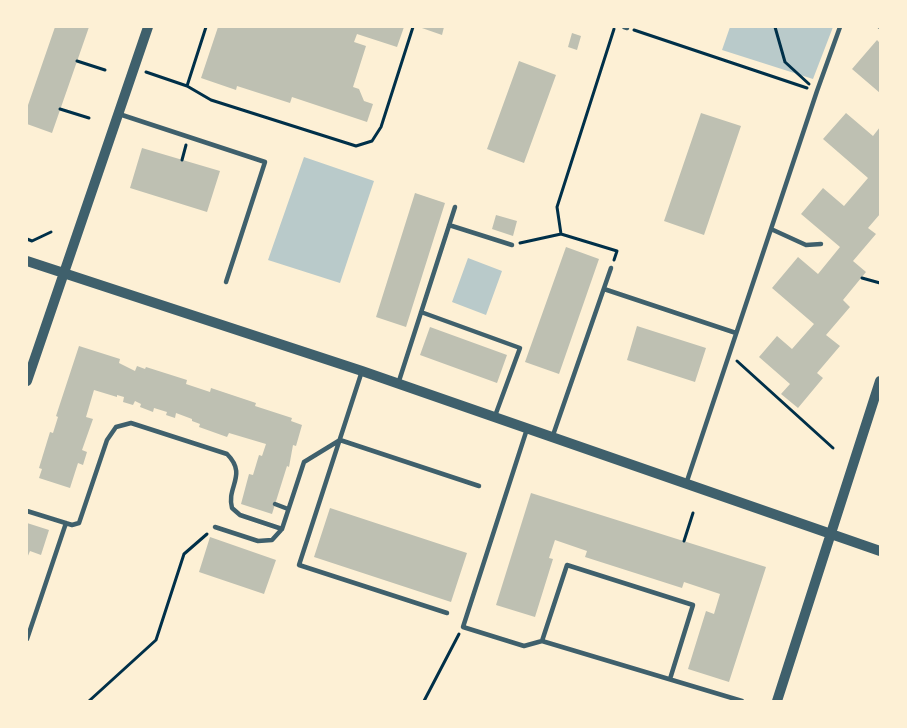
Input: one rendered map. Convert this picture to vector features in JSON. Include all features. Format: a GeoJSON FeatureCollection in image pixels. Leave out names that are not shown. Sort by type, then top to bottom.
{"type":"FeatureCollection","features":[{"type":"Feature","properties":{"kind":"street"},"geometry":{"type":"LineString","coordinates":[[27,381],[32,354],[64,273],[148,27]]}},
{"type":"Feature","properties":{"kind":"street"},"geometry":{"type":"LineString","coordinates":[[27,261],[362,371],[880,551]]}},
{"type":"Feature","properties":{"kind":"street"},"geometry":{"type":"LineString","coordinates":[[777,701],[880,381]]}},
{"type":"Feature","properties":{"kind":"lane"},"geometry":{"type":"LineString","coordinates":[[686,484],[840,27]]}},
{"type":"Feature","properties":{"kind":"lane"},"geometry":{"type":"LineString","coordinates":[[119,114],[265,162],[226,282]]}},
{"type":"Feature","properties":{"kind":"lane"},"geometry":{"type":"LineString","coordinates":[[398,384],[455,207]]}},
{"type":"Feature","properties":{"kind":"lane"},"geometry":{"type":"LineString","coordinates":[[449,225],[512,245]]}},
{"type":"Feature","properties":{"kind":"lane"},"geometry":{"type":"LineString","coordinates":[[771,229],[806,245],[820,243]]}},
{"type":"Feature","properties":{"kind":"lane"},"geometry":{"type":"LineString","coordinates":[[552,438],[611,268]]}},
{"type":"Feature","properties":{"kind":"lane"},"geometry":{"type":"LineString","coordinates":[[604,289],[736,333]]}},
{"type":"Feature","properties":{"kind":"lane"},"geometry":{"type":"LineString","coordinates":[[421,312],[520,348],[495,418]]}},
{"type":"Feature","properties":{"kind":"lane"},"geometry":{"type":"LineString","coordinates":[[362,371],[299,565],[447,613]]}},
{"type":"Feature","properties":{"kind":"lane"},"geometry":{"type":"LineString","coordinates":[[27,511],[66,523],[79,524],[111,433],[123,424],[130,423],[227,454],[237,474],[231,496],[232,508],[240,516],[282,529]]}},
{"type":"Feature","properties":{"kind":"lane"},"geometry":{"type":"LineString","coordinates":[[527,429],[463,627],[524,646],[542,641],[742,701]]}},
{"type":"Feature","properties":{"kind":"lane"},"geometry":{"type":"LineString","coordinates":[[215,527],[266,542],[273,540],[282,529],[304,462],[340,440],[479,486]]}},
{"type":"Feature","properties":{"kind":"lane"},"geometry":{"type":"LineString","coordinates":[[275,504],[288,508]]}},
{"type":"Feature","properties":{"kind":"lane"},"geometry":{"type":"LineString","coordinates":[[27,639],[66,523]]}},
{"type":"Feature","properties":{"kind":"lane"},"geometry":{"type":"LineString","coordinates":[[542,641],[567,566],[693,604],[670,679]]}},
{"type":"Feature","properties":{"kind":"path"},"geometry":{"type":"LineString","coordinates":[[187,86],[206,27]]}},
{"type":"Feature","properties":{"kind":"path"},"geometry":{"type":"LineString","coordinates":[[134,68],[187,86],[211,100],[347,145],[364,145],[372,141],[381,127],[413,27]]}},
{"type":"Feature","properties":{"kind":"path"},"geometry":{"type":"LineString","coordinates":[[561,234],[557,207],[615,27]]}},
{"type":"Feature","properties":{"kind":"path"},"geometry":{"type":"LineString","coordinates":[[626,27],[817,91]]}},
{"type":"Feature","properties":{"kind":"path"},"geometry":{"type":"LineString","coordinates":[[776,27],[785,62],[817,91]]}},
{"type":"Feature","properties":{"kind":"path"},"geometry":{"type":"LineString","coordinates":[[77,61],[105,70]]}},
{"type":"Feature","properties":{"kind":"path"},"geometry":{"type":"LineString","coordinates":[[60,109],[89,118]]}},
{"type":"Feature","properties":{"kind":"path"},"geometry":{"type":"LineString","coordinates":[[27,239],[32,241],[51,232]]}},
{"type":"Feature","properties":{"kind":"path"},"geometry":{"type":"LineString","coordinates":[[512,245],[561,234],[617,251],[611,268]]}},
{"type":"Feature","properties":{"kind":"path"},"geometry":{"type":"LineString","coordinates":[[862,278],[880,283]]}},
{"type":"Feature","properties":{"kind":"path"},"geometry":{"type":"LineString","coordinates":[[729,354],[834,448]]}},
{"type":"Feature","properties":{"kind":"path"},"geometry":{"type":"LineString","coordinates":[[684,541],[693,513]]}},
{"type":"Feature","properties":{"kind":"path"},"geometry":{"type":"LineString","coordinates":[[89,701],[156,640],[184,554],[215,527]]}},
{"type":"Feature","properties":{"kind":"path"},"geometry":{"type":"LineString","coordinates":[[424,701],[463,627]]}},
{"type":"Feature","properties":{"kind":"shaded area"},"geometry":{"type":"Polygon","coordinates":[[[730,27],[833,27],[813,79],[722,50],[730,27]]]}},
{"type":"Feature","properties":{"kind":"shaded area"},"geometry":{"type":"Polygon","coordinates":[[[304,157],[374,181],[340,283],[268,260],[304,157]]]}},
{"type":"Feature","properties":{"kind":"shaded area"},"geometry":{"type":"Polygon","coordinates":[[[468,258],[502,271],[486,315],[452,302],[468,258]]]}},
{"type":"Feature","properties":{"kind":"building"},"geometry":{"type":"Polygon","coordinates":[[[55,27],[89,27],[52,133],[27,124],[27,108],[55,27]]]}},
{"type":"Feature","properties":{"kind":"building"},"geometry":{"type":"Polygon","coordinates":[[[218,27],[404,27],[397,47],[357,34],[354,42],[366,46],[353,87],[359,89],[364,101],[373,104],[367,122],[292,97],[290,103],[237,86],[236,90],[201,78],[218,27]]]}},
{"type":"Feature","properties":{"kind":"building"},"geometry":{"type":"Polygon","coordinates":[[[419,27],[444,27],[442,35],[419,27]]]}},
{"type":"Feature","properties":{"kind":"building"},"geometry":{"type":"Polygon","coordinates":[[[572,33],[581,36],[577,50],[568,47],[572,33]]]}},
{"type":"Feature","properties":{"kind":"building"},"geometry":{"type":"Polygon","coordinates":[[[877,40],[880,43],[880,93],[852,69],[877,40]]]}},
{"type":"Feature","properties":{"kind":"building"},"geometry":{"type":"Polygon","coordinates":[[[519,61],[556,75],[524,163],[487,149],[519,61]]]}},
{"type":"Feature","properties":{"kind":"building"},"geometry":{"type":"Polygon","coordinates":[[[701,113],[741,126],[704,235],[664,221],[701,113]]]}},
{"type":"Feature","properties":{"kind":"building"},"geometry":{"type":"Polygon","coordinates":[[[846,113],[873,136],[880,127],[880,214],[868,228],[876,234],[853,261],[866,272],[843,300],[850,307],[826,335],[840,346],[817,373],[823,378],[798,408],[781,394],[790,384],[759,357],[777,336],[792,349],[814,324],[772,288],[798,257],[818,274],[840,247],[801,214],[823,188],[844,206],[868,178],[823,139],[846,113]]]}},
{"type":"Feature","properties":{"kind":"building"},"geometry":{"type":"Polygon","coordinates":[[[142,148],[220,171],[207,212],[130,188],[142,148]]]}},
{"type":"Feature","properties":{"kind":"building"},"geometry":{"type":"Polygon","coordinates":[[[415,193],[445,203],[406,327],[376,317],[415,193]]]}},
{"type":"Feature","properties":{"kind":"building"},"geometry":{"type":"Polygon","coordinates":[[[496,215],[517,221],[513,236],[492,229],[496,215]]]}},
{"type":"Feature","properties":{"kind":"building"},"geometry":{"type":"Polygon","coordinates":[[[566,247],[599,259],[559,374],[525,362],[566,247]]]}},
{"type":"Feature","properties":{"kind":"building"},"geometry":{"type":"Polygon","coordinates":[[[637,326],[706,348],[695,382],[627,360],[637,326]]]}},
{"type":"Feature","properties":{"kind":"building"},"geometry":{"type":"Polygon","coordinates":[[[430,327],[507,355],[497,383],[420,355],[430,327]]]}},
{"type":"Feature","properties":{"kind":"building"},"geometry":{"type":"Polygon","coordinates":[[[79,346],[120,359],[119,363],[135,371],[137,366],[145,369],[146,367],[187,380],[186,384],[210,392],[211,388],[256,403],[255,406],[292,418],[291,421],[302,425],[296,446],[293,445],[289,467],[287,466],[272,514],[241,504],[249,474],[253,475],[259,455],[262,456],[266,444],[229,433],[227,437],[199,427],[200,424],[192,419],[176,413],[175,418],[166,415],[167,412],[154,408],[153,412],[140,407],[141,404],[135,401],[133,405],[123,402],[124,397],[94,390],[86,417],[93,419],[82,450],[87,452],[83,465],[78,463],[70,488],[39,478],[42,469],[39,468],[50,432],[53,433],[58,417],[56,416],[79,346]]]}},
{"type":"Feature","properties":{"kind":"building"},"geometry":{"type":"Polygon","coordinates":[[[531,493],[766,567],[729,682],[688,669],[706,611],[714,614],[720,594],[684,582],[682,588],[585,557],[587,551],[555,540],[549,558],[553,559],[535,617],[496,605],[531,493]]]}},
{"type":"Feature","properties":{"kind":"building"},"geometry":{"type":"Polygon","coordinates":[[[330,508],[467,553],[451,602],[314,557],[330,508]]]}},
{"type":"Feature","properties":{"kind":"building"},"geometry":{"type":"Polygon","coordinates":[[[27,523],[49,530],[41,555],[30,551],[27,558],[27,523]]]}},
{"type":"Feature","properties":{"kind":"building"},"geometry":{"type":"Polygon","coordinates":[[[210,537],[276,560],[264,594],[199,572],[210,537]]]}}]}
